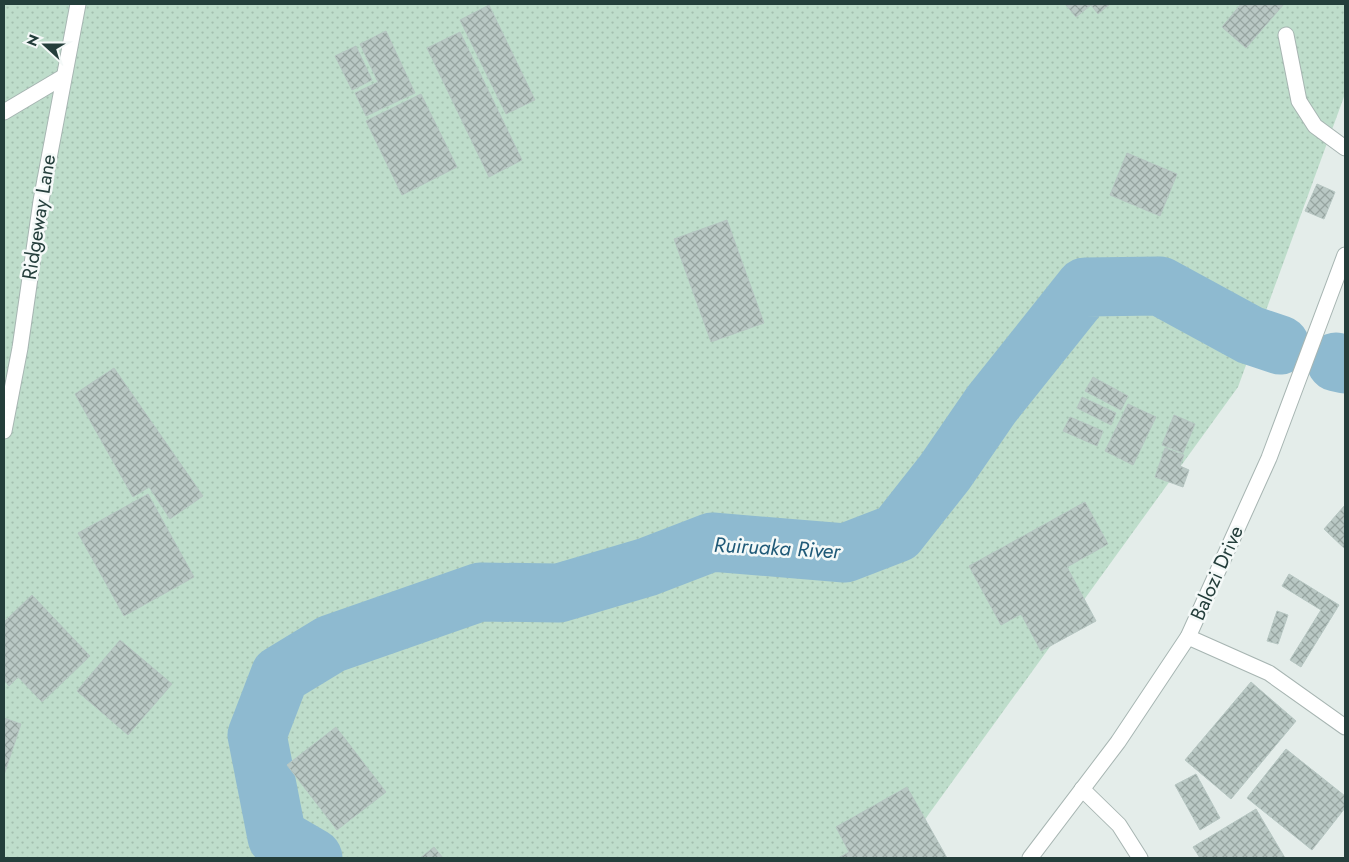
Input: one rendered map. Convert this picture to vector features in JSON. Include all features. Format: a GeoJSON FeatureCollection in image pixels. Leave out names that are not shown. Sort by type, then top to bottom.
{"type":"FeatureCollection","features":[{"type":"Feature","properties":{"kind":"street","name":"Ridgeway Lane"},"geometry":{"type":"LineString","coordinates":[[4,431],[18,357],[41,201],[78,4]]}},
{"type":"Feature","properties":{"kind":"street"},"geometry":{"type":"LineString","coordinates":[[1286,35],[1299,101],[1315,126],[1345,148]]}},
{"type":"Feature","properties":{"kind":"street"},"geometry":{"type":"LineString","coordinates":[[4,112],[63,77]]}},
{"type":"Feature","properties":{"kind":"street","name":"Balozi Drive"},"geometry":{"type":"LineString","coordinates":[[1030,858],[1118,742],[1188,637],[1269,458],[1345,255]]}},
{"type":"Feature","properties":{"kind":"street"},"geometry":{"type":"LineString","coordinates":[[1188,637],[1269,673],[1345,727]]}},
{"type":"Feature","properties":{"kind":"street"},"geometry":{"type":"LineString","coordinates":[[1082,789],[1119,824],[1140,858]]}},
{"type":"Feature","properties":{"kind":"green space"},"geometry":{"type":"Polygon","coordinates":[[[4,4],[1345,4],[1345,94],[1238,387],[897,858],[4,858],[4,4]]]}},
{"type":"Feature","properties":{"kind":"building"},"geometry":{"type":"Polygon","coordinates":[[[1065,4],[1110,4],[1098,14],[1091,5],[1076,17],[1065,4]]]}},
{"type":"Feature","properties":{"kind":"building"},"geometry":{"type":"Polygon","coordinates":[[[1241,4],[1284,4],[1246,48],[1222,27],[1241,4]]]}},
{"type":"Feature","properties":{"kind":"building"},"geometry":{"type":"Polygon","coordinates":[[[489,5],[535,100],[506,114],[460,20],[489,5]]]}},
{"type":"Feature","properties":{"kind":"building"},"geometry":{"type":"Polygon","coordinates":[[[386,31],[415,93],[366,116],[355,93],[378,82],[360,44],[386,31]]]}},
{"type":"Feature","properties":{"kind":"building"},"geometry":{"type":"Polygon","coordinates":[[[460,32],[522,160],[489,177],[427,48],[460,32]]]}},
{"type":"Feature","properties":{"kind":"building"},"geometry":{"type":"Polygon","coordinates":[[[356,46],[372,80],[352,90],[335,56],[356,46]]]}},
{"type":"Feature","properties":{"kind":"building"},"geometry":{"type":"Polygon","coordinates":[[[421,94],[457,167],[402,195],[366,121],[421,94]]]}},
{"type":"Feature","properties":{"kind":"building"},"geometry":{"type":"Polygon","coordinates":[[[1127,153],[1177,174],[1160,216],[1110,195],[1127,153]]]}},
{"type":"Feature","properties":{"kind":"building"},"geometry":{"type":"Polygon","coordinates":[[[1317,184],[1335,192],[1324,219],[1305,211],[1317,184]]]}},
{"type":"Feature","properties":{"kind":"building"},"geometry":{"type":"Polygon","coordinates":[[[727,220],[764,323],[711,342],[674,239],[727,220]]]}},
{"type":"Feature","properties":{"kind":"building"},"geometry":{"type":"Polygon","coordinates":[[[114,368],[203,496],[170,519],[149,487],[133,497],[75,394],[114,368]]]}},
{"type":"Feature","properties":{"kind":"building"},"geometry":{"type":"Polygon","coordinates":[[[1093,377],[1128,396],[1121,410],[1085,391],[1093,377]]]}},
{"type":"Feature","properties":{"kind":"building"},"geometry":{"type":"Polygon","coordinates":[[[1082,397],[1116,413],[1111,425],[1077,408],[1082,397]]]}},
{"type":"Feature","properties":{"kind":"building"},"geometry":{"type":"Polygon","coordinates":[[[1128,404],[1156,417],[1133,465],[1105,451],[1128,404]]]}},
{"type":"Feature","properties":{"kind":"building"},"geometry":{"type":"Polygon","coordinates":[[[1174,415],[1195,424],[1183,453],[1162,445],[1174,415]]]}},
{"type":"Feature","properties":{"kind":"building"},"geometry":{"type":"Polygon","coordinates":[[[1070,417],[1103,431],[1097,446],[1063,431],[1070,417]]]}},
{"type":"Feature","properties":{"kind":"building"},"geometry":{"type":"Polygon","coordinates":[[[1165,448],[1184,455],[1180,466],[1189,470],[1183,487],[1155,477],[1165,448]]]}},
{"type":"Feature","properties":{"kind":"building"},"geometry":{"type":"Polygon","coordinates":[[[148,494],[194,577],[124,616],[78,533],[148,494]]]}},
{"type":"Feature","properties":{"kind":"building"},"geometry":{"type":"Polygon","coordinates":[[[1085,502],[1108,544],[1067,567],[1096,621],[1041,651],[1021,614],[1001,625],[969,566],[1085,502]]]}},
{"type":"Feature","properties":{"kind":"building"},"geometry":{"type":"Polygon","coordinates":[[[1345,505],[1345,549],[1324,529],[1345,505]]]}},
{"type":"Feature","properties":{"kind":"building"},"geometry":{"type":"Polygon","coordinates":[[[1289,574],[1339,605],[1301,667],[1290,660],[1321,610],[1282,586],[1289,574]]]}},
{"type":"Feature","properties":{"kind":"building"},"geometry":{"type":"Polygon","coordinates":[[[32,595],[90,656],[42,702],[18,677],[9,686],[4,680],[4,622],[32,595]]]}},
{"type":"Feature","properties":{"kind":"building"},"geometry":{"type":"Polygon","coordinates":[[[1277,611],[1288,615],[1278,644],[1267,641],[1277,611]]]}},
{"type":"Feature","properties":{"kind":"building"},"geometry":{"type":"Polygon","coordinates":[[[120,640],[172,684],[128,735],[77,691],[120,640]]]}},
{"type":"Feature","properties":{"kind":"building"},"geometry":{"type":"Polygon","coordinates":[[[1251,682],[1296,721],[1231,799],[1185,760],[1251,682]]]}},
{"type":"Feature","properties":{"kind":"building"},"geometry":{"type":"Polygon","coordinates":[[[4,718],[21,724],[4,775],[4,718]]]}},
{"type":"Feature","properties":{"kind":"building"},"geometry":{"type":"Polygon","coordinates":[[[336,727],[386,792],[337,830],[287,765],[336,727]]]}},
{"type":"Feature","properties":{"kind":"building"},"geometry":{"type":"Polygon","coordinates":[[[1286,749],[1345,796],[1345,808],[1312,850],[1247,798],[1286,749]]]}},
{"type":"Feature","properties":{"kind":"building"},"geometry":{"type":"Polygon","coordinates":[[[1196,774],[1220,818],[1200,830],[1175,785],[1196,774]]]}},
{"type":"Feature","properties":{"kind":"building"},"geometry":{"type":"Polygon","coordinates":[[[907,787],[947,858],[838,858],[849,852],[836,827],[907,787]]]}},
{"type":"Feature","properties":{"kind":"building"},"geometry":{"type":"Polygon","coordinates":[[[1256,809],[1285,858],[1200,858],[1193,847],[1256,809]]]}},
{"type":"Feature","properties":{"kind":"building"},"geometry":{"type":"Polygon","coordinates":[[[434,847],[443,858],[420,858],[434,847]]]}},
{"type":"Feature","properties":{"kind":"waterway","name":"Ruiruaka River"},"geometry":{"type":"LineString","coordinates":[[313,858],[277,837],[257,735],[280,675],[331,644],[480,592],[559,593],[647,567],[712,542],[845,553],[897,533],[945,472],[991,405],[1085,287],[1160,286],[1250,335],[1280,345]]}},
{"type":"Feature","properties":{"kind":"waterway","name":"Ruiruaka River"},"geometry":{"type":"LineString","coordinates":[[1336,362],[1345,364]]}}]}
